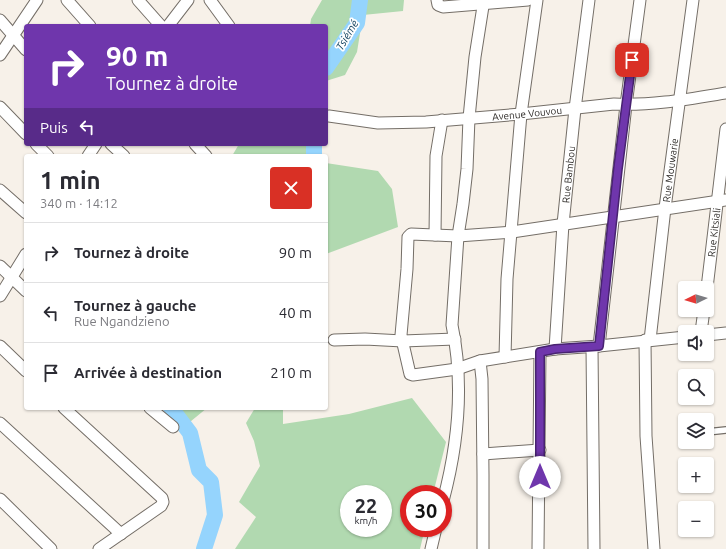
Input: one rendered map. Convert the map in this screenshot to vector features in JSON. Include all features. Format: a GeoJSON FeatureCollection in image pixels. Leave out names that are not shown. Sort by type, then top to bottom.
{"type":"FeatureCollection","features":[{"type":"Feature","properties":{"kind":"street"},"geometry":{"type":"LineString","coordinates":[[0,55],[14,37],[37,0]]}},
{"type":"Feature","properties":{"kind":"street"},"geometry":{"type":"LineString","coordinates":[[67,0],[88,24]]}},
{"type":"Feature","properties":{"kind":"street"},"geometry":{"type":"LineString","coordinates":[[138,0],[159,24]]}},
{"type":"Feature","properties":{"kind":"street"},"geometry":{"type":"LineString","coordinates":[[170,24],[188,0]]}},
{"type":"Feature","properties":{"kind":"street"},"geometry":{"type":"LineString","coordinates":[[210,0],[228,24]]}},
{"type":"Feature","properties":{"kind":"street"},"geometry":{"type":"LineString","coordinates":[[438,2],[443,7],[484,2],[528,0]]}},
{"type":"Feature","properties":{"kind":"street"},"geometry":{"type":"LineString","coordinates":[[505,358],[507,279],[521,114],[537,0]]}},
{"type":"Feature","properties":{"kind":"street","name":"Rue Bambou"},"geometry":{"type":"LineString","coordinates":[[555,349],[562,224],[589,0]]}},
{"type":"Feature","properties":{"kind":"street"},"geometry":{"type":"LineString","coordinates":[[594,549],[596,346],[640,0]]}},
{"type":"Feature","properties":{"kind":"street","name":"Rue Mouwarie"},"geometry":{"type":"LineString","coordinates":[[654,549],[646,436],[648,340],[694,0]]}},
{"type":"Feature","properties":{"kind":"street"},"geometry":{"type":"LineString","coordinates":[[447,485],[455,441],[458,403],[455,339],[452,325],[458,236],[467,169],[469,118],[475,57],[484,2]]}},
{"type":"Feature","properties":{"kind":"street"},"geometry":{"type":"LineString","coordinates":[[0,20],[24,48]]}},
{"type":"Feature","properties":{"kind":"street","name":"Avenue Vouvou"},"geometry":{"type":"LineString","coordinates":[[329,116],[378,124],[521,114],[614,104],[626,105],[680,101],[726,93]]}},
{"type":"Feature","properties":{"kind":"street"},"geometry":{"type":"LineString","coordinates":[[0,107],[24,132]]}},
{"type":"Feature","properties":{"kind":"street"},"geometry":{"type":"LineString","coordinates":[[435,234],[436,156],[442,120]]}},
{"type":"Feature","properties":{"kind":"street","name":"Rue Kitsiali"},"geometry":{"type":"LineString","coordinates":[[707,281],[721,201],[726,129]]}},
{"type":"Feature","properties":{"kind":"street"},"geometry":{"type":"LineString","coordinates":[[38,146],[46,154]]}},
{"type":"Feature","properties":{"kind":"street"},"geometry":{"type":"LineString","coordinates":[[113,146],[122,154]]}},
{"type":"Feature","properties":{"kind":"street"},"geometry":{"type":"LineString","coordinates":[[197,146],[204,154]]}},
{"type":"Feature","properties":{"kind":"street"},"geometry":{"type":"LineString","coordinates":[[0,190],[24,211]]}},
{"type":"Feature","properties":{"kind":"street"},"geometry":{"type":"LineString","coordinates":[[678,338],[555,349],[480,361],[457,369],[413,375],[410,374],[402,335],[408,237],[411,234],[458,236],[512,232],[665,208],[721,201]]}},
{"type":"Feature","properties":{"kind":"street"},"geometry":{"type":"LineString","coordinates":[[0,296],[24,257]]}},
{"type":"Feature","properties":{"kind":"street"},"geometry":{"type":"LineString","coordinates":[[0,266],[24,289]]}},
{"type":"Feature","properties":{"kind":"street"},"geometry":{"type":"LineString","coordinates":[[714,334],[726,333]]}},
{"type":"Feature","properties":{"kind":"street"},"geometry":{"type":"LineString","coordinates":[[334,340],[365,339],[403,341],[455,339]]}},
{"type":"Feature","properties":{"kind":"street"},"geometry":{"type":"LineString","coordinates":[[0,346],[24,369]]}},
{"type":"Feature","properties":{"kind":"street"},"geometry":{"type":"LineString","coordinates":[[538,549],[540,352]]}},
{"type":"Feature","properties":{"kind":"street"},"geometry":{"type":"LineString","coordinates":[[480,361],[483,454],[483,549]]}},
{"type":"Feature","properties":{"kind":"street"},"geometry":{"type":"LineString","coordinates":[[66,410],[162,498],[163,502],[161,506],[99,549]]}},
{"type":"Feature","properties":{"kind":"street"},"geometry":{"type":"LineString","coordinates":[[152,410],[173,428]]}},
{"type":"Feature","properties":{"kind":"street"},"geometry":{"type":"LineString","coordinates":[[0,423],[121,534]]}},
{"type":"Feature","properties":{"kind":"street"},"geometry":{"type":"LineString","coordinates":[[483,454],[540,450]]}},
{"type":"Feature","properties":{"kind":"street"},"geometry":{"type":"LineString","coordinates":[[0,499],[51,549]]}},
{"type":"Feature","properties":{"kind":"street"},"geometry":{"type":"LineString","coordinates":[[430,549],[433,537]]}},
{"type":"Feature","properties":{"kind":"lane"},"geometry":{"type":"LineString","coordinates":[[714,431],[726,430]]}},
{"type":"Feature","properties":{"kind":"green space"},"geometry":{"type":"Polygon","coordinates":[[[322,0],[404,0],[403,11],[363,15],[357,52],[345,75],[328,80],[328,24],[310,24],[311,19],[322,0]]]}},
{"type":"Feature","properties":{"kind":"green space"},"geometry":{"type":"Polygon","coordinates":[[[238,146],[314,146],[314,154],[233,154],[238,146]]]}},
{"type":"Feature","properties":{"kind":"green space"},"geometry":{"type":"Polygon","coordinates":[[[328,163],[378,171],[392,189],[398,227],[328,253],[328,163]]]}},
{"type":"Feature","properties":{"kind":"green space"},"geometry":{"type":"Polygon","coordinates":[[[412,398],[446,442],[435,485],[400,485],[400,537],[423,537],[420,549],[235,549],[256,517],[239,502],[260,466],[254,441],[246,423],[254,410],[283,410],[283,424],[349,414],[412,398]]]}},
{"type":"Feature","properties":{"kind":"green space"},"geometry":{"type":"Polygon","coordinates":[[[165,410],[205,410],[185,426],[165,410]]]}},
{"type":"Feature","properties":{"kind":"waterway","name":"Tsiémé"},"geometry":{"type":"LineString","coordinates":[[328,65],[357,23],[360,0]]}},
{"type":"Feature","properties":{"kind":"waterway","name":"Tsiémé"},"geometry":{"type":"LineString","coordinates":[[314,146],[314,154]]}},
{"type":"Feature","properties":{"kind":"waterway","name":"Tsiémé"},"geometry":{"type":"LineString","coordinates":[[173,410],[190,433],[199,470],[211,482],[215,515],[204,549]]}},
{"type":"Feature","properties":{"kind":"route"},"geometry":{"type":"LineString","coordinates":[[540,477],[540,352],[555,349],[599,346],[618,168],[632,60]]}}]}
